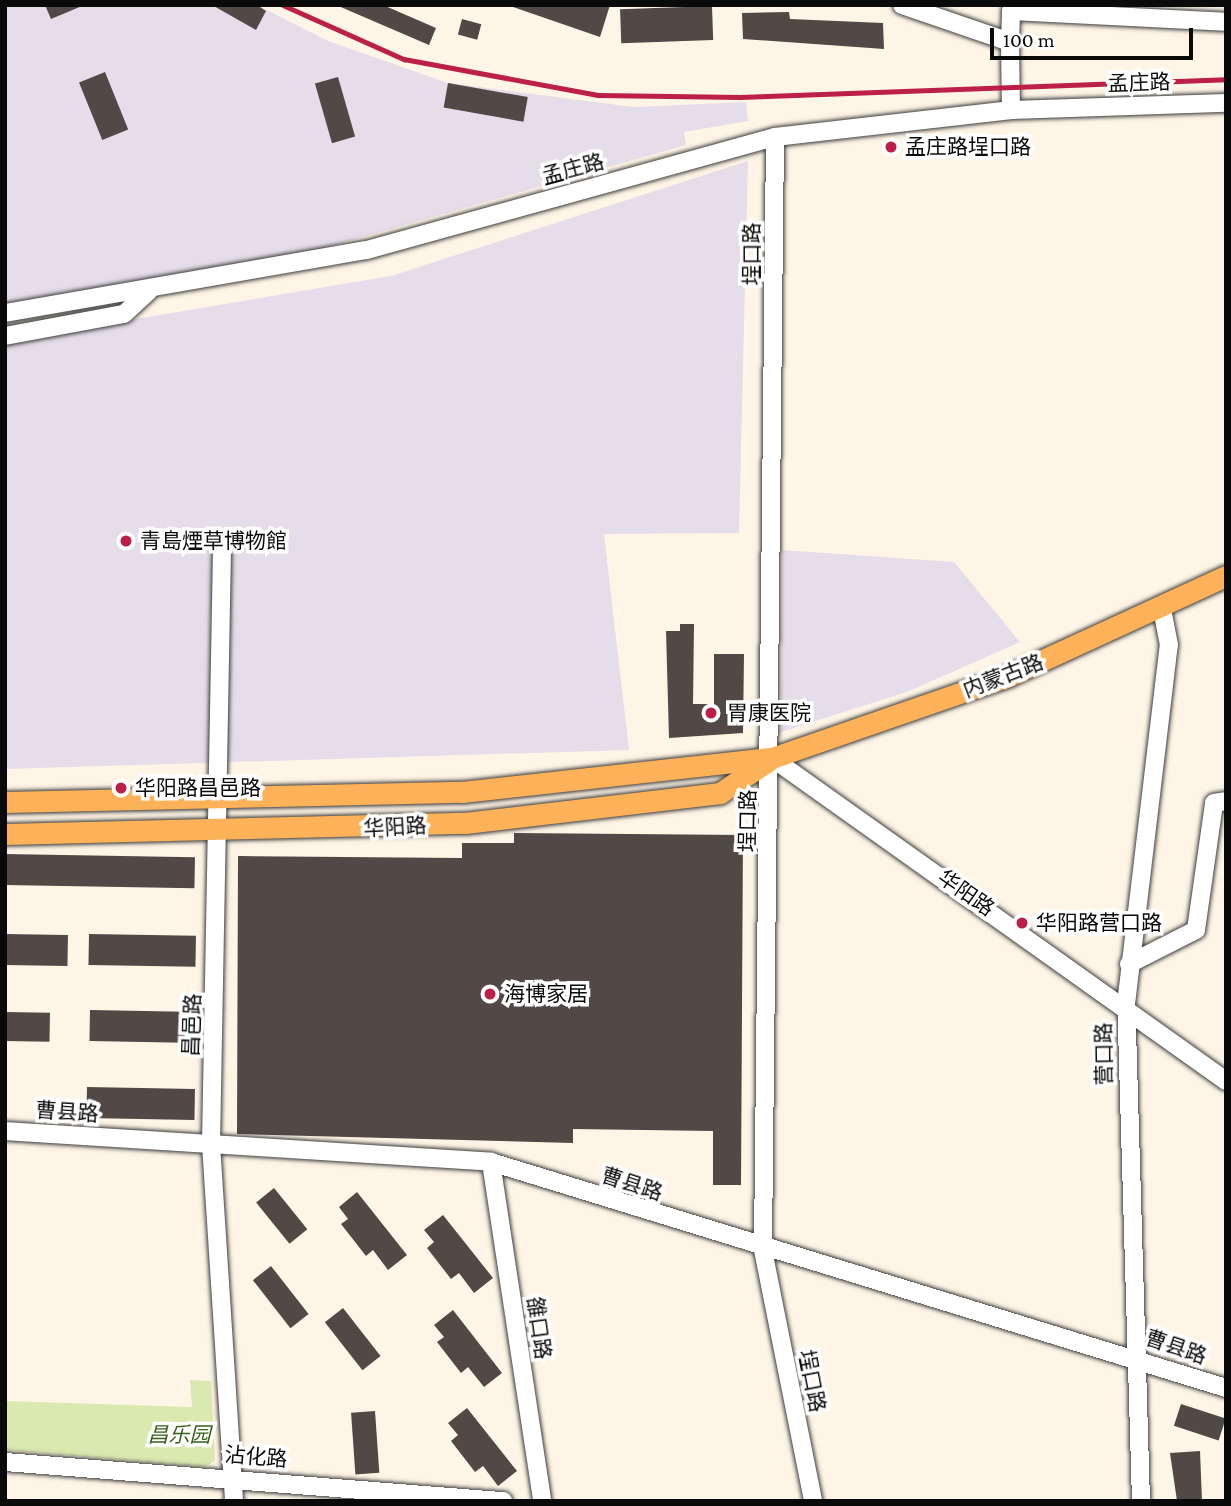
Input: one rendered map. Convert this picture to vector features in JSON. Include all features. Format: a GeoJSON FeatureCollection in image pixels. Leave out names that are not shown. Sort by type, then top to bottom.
{"type":"FeatureCollection","features":[{"type":"Feature","properties":{"kind":"main road","name":"内蒙古路"},"geometry":{"type":"LineString","coordinates":[[772,758],[1006,677],[1162,608],[1226,576]]}},
{"type":"Feature","properties":{"kind":"main road","name":"华阳路"},"geometry":{"type":"LineString","coordinates":[[5,802],[220,800],[462,792],[772,758]]}},
{"type":"Feature","properties":{"kind":"main road","name":"华阳路"},"geometry":{"type":"LineString","coordinates":[[5,834],[221,834],[465,822],[720,793],[772,758]]}},
{"type":"Feature","properties":{"kind":"street"},"geometry":{"type":"LineString","coordinates":[[902,5],[1010,42]]}},
{"type":"Feature","properties":{"kind":"street"},"geometry":{"type":"LineString","coordinates":[[1011,110],[1010,42],[1006,8],[1226,22]]}},
{"type":"Feature","properties":{"kind":"street","name":"孟庄路"},"geometry":{"type":"LineString","coordinates":[[5,313],[149,291],[366,250],[775,137],[1011,110],[1226,103]]}},
{"type":"Feature","properties":{"kind":"street","name":"埕口路"},"geometry":{"type":"LineString","coordinates":[[775,137],[772,758],[763,1250],[813,1501]]}},
{"type":"Feature","properties":{"kind":"street"},"geometry":{"type":"LineString","coordinates":[[5,336],[124,314],[149,291]]}},
{"type":"Feature","properties":{"kind":"street","name":"昌邑路"},"geometry":{"type":"LineString","coordinates":[[222,551],[221,834],[211,1144],[230,1478],[234,1501]]}},
{"type":"Feature","properties":{"kind":"street","name":"营口路"},"geometry":{"type":"LineString","coordinates":[[1141,1501],[1134,1356],[1126,1004],[1169,645],[1162,608]]}},
{"type":"Feature","properties":{"kind":"street","name":"华阳路"},"geometry":{"type":"LineString","coordinates":[[772,758],[1126,1004],[1226,1081]]}},
{"type":"Feature","properties":{"kind":"street"},"geometry":{"type":"LineString","coordinates":[[1129,964],[1196,930],[1214,803],[1226,801]]}},
{"type":"Feature","properties":{"kind":"street","name":"曹县路"},"geometry":{"type":"LineString","coordinates":[[5,1131],[491,1162],[763,1250],[1134,1356],[1226,1388]]}},
{"type":"Feature","properties":{"kind":"street","name":"雒口路"},"geometry":{"type":"LineString","coordinates":[[491,1162],[542,1501]]}},
{"type":"Feature","properties":{"kind":"street","name":"沾化路"},"geometry":{"type":"LineString","coordinates":[[5,1462],[503,1501]]}},
{"type":"Feature","properties":{"kind":"shaded area"},"geometry":{"type":"Polygon","coordinates":[[[5,5],[257,5],[328,41],[448,83],[633,107],[746,102],[748,121],[684,132],[686,145],[306,253],[5,305],[5,5]]]}},
{"type":"Feature","properties":{"kind":"shaded area"},"geometry":{"type":"Polygon","coordinates":[[[748,161],[739,533],[604,534],[629,750],[5,769],[5,341],[391,276],[748,161]]]}},
{"type":"Feature","properties":{"kind":"shaded area"},"geometry":{"type":"Polygon","coordinates":[[[782,550],[954,562],[1020,642],[907,692],[781,732],[782,550]]]}},
{"type":"Feature","properties":{"kind":"green space","name":"昌乐园"},"geometry":{"type":"Polygon","coordinates":[[[190,1380],[211,1381],[215,1460],[206,1467],[5,1450],[5,1401],[192,1407],[190,1380]]]}},
{"type":"Feature","properties":{"kind":"building"},"geometry":{"type":"Polygon","coordinates":[[[45,5],[82,5],[82,6],[51,19],[45,5]]]}},
{"type":"Feature","properties":{"kind":"building"},"geometry":{"type":"Polygon","coordinates":[[[212,5],[257,5],[266,11],[256,30],[212,5]]]}},
{"type":"Feature","properties":{"kind":"building"},"geometry":{"type":"Polygon","coordinates":[[[336,5],[383,5],[436,28],[429,45],[336,5]]]}},
{"type":"Feature","properties":{"kind":"building"},"geometry":{"type":"Polygon","coordinates":[[[507,5],[610,5],[600,37],[507,5]]]}},
{"type":"Feature","properties":{"kind":"building"},"geometry":{"type":"Polygon","coordinates":[[[712,6],[713,40],[621,43],[620,9],[712,6]]]}},
{"type":"Feature","properties":{"kind":"building"},"geometry":{"type":"Polygon","coordinates":[[[789,12],[790,19],[883,23],[884,49],[743,39],[742,13],[789,12]]]}},
{"type":"Feature","properties":{"kind":"building"},"geometry":{"type":"Polygon","coordinates":[[[462,19],[481,24],[477,40],[458,34],[462,19]]]}},
{"type":"Feature","properties":{"kind":"building"},"geometry":{"type":"Polygon","coordinates":[[[105,72],[128,129],[102,140],[79,82],[105,72]]]}},
{"type":"Feature","properties":{"kind":"building"},"geometry":{"type":"Polygon","coordinates":[[[338,77],[355,137],[332,143],[315,84],[338,77]]]}},
{"type":"Feature","properties":{"kind":"building"},"geometry":{"type":"Polygon","coordinates":[[[448,83],[528,97],[523,122],[444,108],[448,83]]]}},
{"type":"Feature","properties":{"kind":"building"},"geometry":{"type":"Polygon","coordinates":[[[680,624],[694,624],[693,704],[714,704],[714,654],[744,654],[743,733],[669,738],[666,631],[680,631],[680,624]]]}},
{"type":"Feature","properties":{"kind":"building","name":"海博家居"},"geometry":{"type":"Polygon","coordinates":[[[514,833],[743,835],[741,1185],[713,1185],[713,1131],[573,1129],[573,1143],[237,1134],[238,856],[462,858],[462,843],[514,843],[514,833]]]}},
{"type":"Feature","properties":{"kind":"building"},"geometry":{"type":"Polygon","coordinates":[[[5,854],[195,857],[194,888],[5,885],[5,854]]]}},
{"type":"Feature","properties":{"kind":"building"},"geometry":{"type":"Polygon","coordinates":[[[5,934],[68,935],[67,966],[5,965],[5,934]]]}},
{"type":"Feature","properties":{"kind":"building"},"geometry":{"type":"Polygon","coordinates":[[[89,934],[196,936],[195,967],[88,965],[89,934]]]}},
{"type":"Feature","properties":{"kind":"building"},"geometry":{"type":"Polygon","coordinates":[[[90,1010],[198,1012],[197,1043],[89,1041],[90,1010]]]}},
{"type":"Feature","properties":{"kind":"building"},"geometry":{"type":"Polygon","coordinates":[[[5,1012],[50,1013],[49,1042],[5,1041],[5,1012]]]}},
{"type":"Feature","properties":{"kind":"building"},"geometry":{"type":"Polygon","coordinates":[[[87,1087],[195,1089],[194,1120],[86,1118],[87,1087]]]}},
{"type":"Feature","properties":{"kind":"building"},"geometry":{"type":"Polygon","coordinates":[[[274,1188],[307,1229],[289,1244],[256,1202],[274,1188]]]}},
{"type":"Feature","properties":{"kind":"building"},"geometry":{"type":"Polygon","coordinates":[[[357,1192],[407,1255],[388,1270],[373,1250],[366,1256],[341,1224],[348,1219],[339,1207],[357,1192]]]}},
{"type":"Feature","properties":{"kind":"building"},"geometry":{"type":"Polygon","coordinates":[[[443,1215],[493,1278],[474,1293],[459,1273],[451,1279],[427,1248],[434,1242],[424,1230],[443,1215]]]}},
{"type":"Feature","properties":{"kind":"building"},"geometry":{"type":"Polygon","coordinates":[[[271,1266],[309,1314],[290,1328],[253,1280],[271,1266]]]}},
{"type":"Feature","properties":{"kind":"building"},"geometry":{"type":"Polygon","coordinates":[[[343,1308],[381,1356],[362,1370],[325,1322],[343,1308]]]}},
{"type":"Feature","properties":{"kind":"building"},"geometry":{"type":"Polygon","coordinates":[[[453,1310],[502,1373],[484,1387],[468,1367],[461,1373],[437,1342],[444,1337],[434,1325],[453,1310]]]}},
{"type":"Feature","properties":{"kind":"building"},"geometry":{"type":"Polygon","coordinates":[[[1181,1404],[1226,1419],[1219,1440],[1174,1426],[1181,1404]]]}},
{"type":"Feature","properties":{"kind":"building"},"geometry":{"type":"Polygon","coordinates":[[[467,1408],[517,1471],[498,1486],[483,1466],[475,1472],[451,1441],[458,1435],[448,1423],[467,1408]]]}},
{"type":"Feature","properties":{"kind":"building"},"geometry":{"type":"Polygon","coordinates":[[[375,1411],[379,1473],[355,1475],[351,1413],[375,1411]]]}},
{"type":"Feature","properties":{"kind":"building"},"geometry":{"type":"Polygon","coordinates":[[[1200,1451],[1202,1501],[1177,1501],[1170,1453],[1200,1451]]]}},
{"type":"Feature","properties":{"kind":"railway"},"geometry":{"type":"LineString","coordinates":[[283,5],[404,59],[598,95],[740,97],[1226,79]]}},
{"type":"Feature","properties":{"kind":"place","name":"孟庄路埕口路"},"geometry":{"type":"Point","coordinates":[891,147]}},
{"type":"Feature","properties":{"kind":"place","name":"青島煙草博物館"},"geometry":{"type":"Point","coordinates":[126,541]}},
{"type":"Feature","properties":{"kind":"place","name":"胃康医院"},"geometry":{"type":"Point","coordinates":[711,713]}},
{"type":"Feature","properties":{"kind":"place","name":"华阳路昌邑路"},"geometry":{"type":"Point","coordinates":[121,788]}},
{"type":"Feature","properties":{"kind":"place","name":"华阳路营口路"},"geometry":{"type":"Point","coordinates":[1022,923]}},
{"type":"Feature","properties":{"kind":"place","name":"海博家居"},"geometry":{"type":"Point","coordinates":[490,994]}}]}
